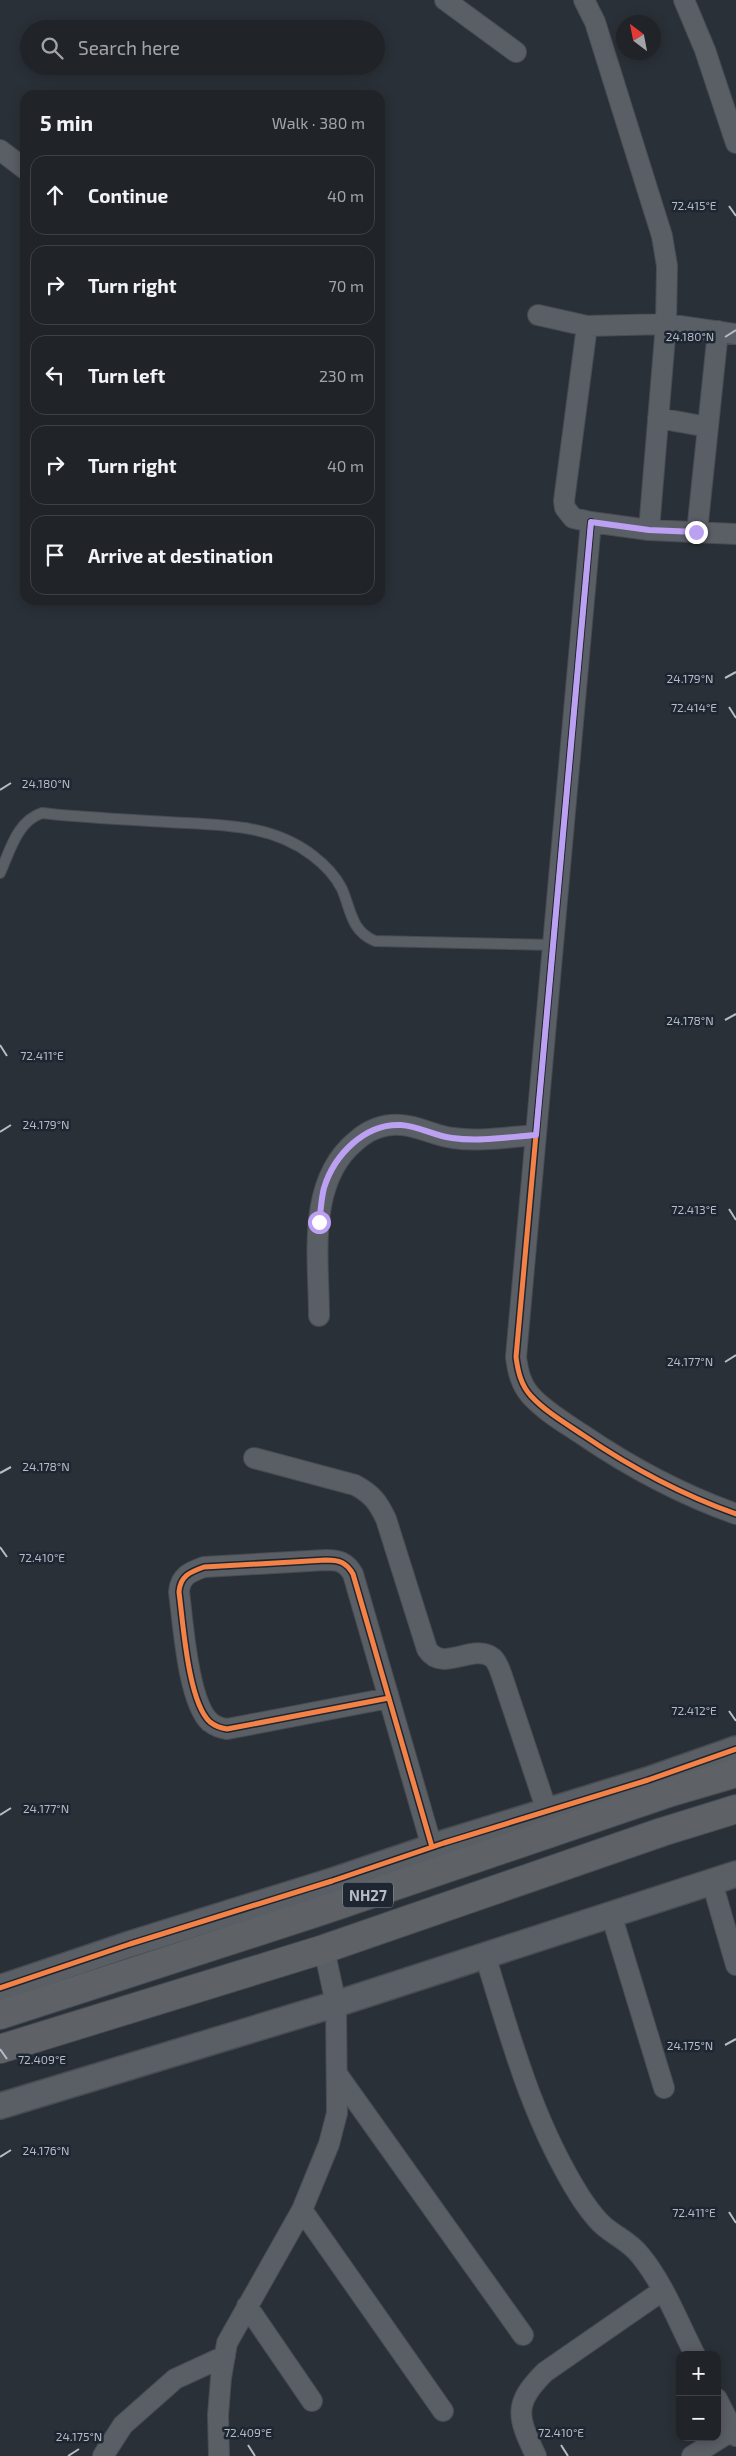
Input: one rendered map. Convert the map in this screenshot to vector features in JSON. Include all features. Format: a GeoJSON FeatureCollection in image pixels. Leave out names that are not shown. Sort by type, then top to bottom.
{"type":"FeatureCollection","features":[{"type":"Feature","properties":{"kind":"highway","name":"NH27"},"geometry":{"type":"LineString","coordinates":[[0,2016],[334,1907],[671,1792],[736,1773]]}},
{"type":"Feature","properties":{"kind":"highway","name":"NH27"},"geometry":{"type":"LineString","coordinates":[[0,2049],[324,1949],[662,1832],[736,1809]]}},
{"type":"Feature","properties":{"kind":"street"},"geometry":{"type":"LineString","coordinates":[[446,0],[516,52]]}},
{"type":"Feature","properties":{"kind":"street"},"geometry":{"type":"LineString","coordinates":[[584,0],[596,22],[662,236],[667,266],[666,324],[649,530]]}},
{"type":"Feature","properties":{"kind":"street"},"geometry":{"type":"LineString","coordinates":[[684,0],[705,50],[736,143]]}},
{"type":"Feature","properties":{"kind":"street"},"geometry":{"type":"LineString","coordinates":[[0,150],[20,165]]}},
{"type":"Feature","properties":{"kind":"street"},"geometry":{"type":"LineString","coordinates":[[538,315],[587,326],[666,324],[727,333],[708,427],[696,532]]}},
{"type":"Feature","properties":{"kind":"street"},"geometry":{"type":"LineString","coordinates":[[587,326],[564,501],[565,508],[573,518],[591,522],[649,530],[736,534]]}},
{"type":"Feature","properties":{"kind":"street"},"geometry":{"type":"LineString","coordinates":[[658,418],[708,427]]}},
{"type":"Feature","properties":{"kind":"street"},"geometry":{"type":"LineString","coordinates":[[591,522],[516,1357],[520,1378],[531,1396],[553,1415],[630,1467],[692,1498],[736,1514]]}},
{"type":"Feature","properties":{"kind":"street"},"geometry":{"type":"LineString","coordinates":[[320,1316],[319,1222],[324,1188],[335,1164],[351,1145],[365,1133],[384,1126],[401,1125],[450,1138],[465,1139],[536,1135]]}},
{"type":"Feature","properties":{"kind":"street"},"geometry":{"type":"LineString","coordinates":[[254,1458],[355,1485],[370,1493],[378,1501],[386,1519],[427,1649],[434,1658],[438,1659],[474,1654],[493,1658],[502,1676],[548,1811]]}},
{"type":"Feature","properties":{"kind":"street"},"geometry":{"type":"LineString","coordinates":[[389,1698],[227,1729],[217,1727],[202,1712],[194,1692],[179,1592],[180,1582],[186,1575],[204,1568],[326,1560],[345,1563],[353,1574],[389,1698],[432,1847]]}},
{"type":"Feature","properties":{"kind":"street"},"geometry":{"type":"LineString","coordinates":[[0,1988],[432,1847],[648,1780],[736,1749]]}},
{"type":"Feature","properties":{"kind":"street"},"geometry":{"type":"LineString","coordinates":[[0,2106],[336,2004],[736,1874]]}},
{"type":"Feature","properties":{"kind":"street"},"geometry":{"type":"LineString","coordinates":[[712,1882],[736,1965]]}},
{"type":"Feature","properties":{"kind":"street"},"geometry":{"type":"LineString","coordinates":[[611,1914],[664,2088]]}},
{"type":"Feature","properties":{"kind":"street"},"geometry":{"type":"LineString","coordinates":[[219,2456],[218,2415],[227,2343],[302,2210],[329,2144],[337,2113],[336,2004],[324,1949]]}},
{"type":"Feature","properties":{"kind":"street"},"geometry":{"type":"LineString","coordinates":[[485,1955],[536,2114],[562,2168],[594,2217],[606,2228],[624,2238],[640,2254],[662,2291],[693,2351]]}},
{"type":"Feature","properties":{"kind":"street"},"geometry":{"type":"LineString","coordinates":[[337,2074],[523,2335]]}},
{"type":"Feature","properties":{"kind":"street"},"geometry":{"type":"LineString","coordinates":[[302,2210],[443,2411]]}},
{"type":"Feature","properties":{"kind":"street"},"geometry":{"type":"LineString","coordinates":[[536,2456],[522,2423],[520,2409],[524,2397],[532,2385],[546,2372],[662,2291]]}},
{"type":"Feature","properties":{"kind":"street"},"geometry":{"type":"LineString","coordinates":[[247,2306],[312,2400]]}},
{"type":"Feature","properties":{"kind":"street"},"geometry":{"type":"LineString","coordinates":[[103,2456],[123,2425],[171,2383],[181,2375],[225,2356]]}},
{"type":"Feature","properties":{"kind":"street"},"geometry":{"type":"LineString","coordinates":[[692,2456],[734,2433],[721,2407]]}},
{"type":"Feature","properties":{"kind":"lane"},"geometry":{"type":"LineString","coordinates":[[0,872],[24,823],[33,816],[42,813],[238,826],[272,833],[296,844],[330,870],[342,889],[349,912],[359,932],[375,941],[553,945]]}},
{"type":"Feature","properties":{"kind":"cycle path"},"geometry":{"type":"LineString","coordinates":[[591,522],[516,1357],[520,1378],[528,1392],[556,1417],[620,1459],[657,1480],[736,1514]]}},
{"type":"Feature","properties":{"kind":"cycle path"},"geometry":{"type":"LineString","coordinates":[[389,1698],[227,1729],[214,1725],[203,1712],[196,1697],[192,1680],[179,1592],[181,1582],[190,1573],[204,1567],[326,1560],[335,1560],[348,1567],[353,1574],[432,1847]]}},
{"type":"Feature","properties":{"kind":"cycle path"},"geometry":{"type":"LineString","coordinates":[[0,1988],[444,1843],[648,1780],[736,1749]]}},
{"type":"Feature","properties":{"kind":"route"},"geometry":{"type":"LineString","coordinates":[[319,1222],[324,1188],[335,1164],[351,1145],[365,1133],[384,1126],[401,1125],[450,1138],[479,1139],[536,1135],[591,522],[649,530],[696,532]]}}]}
